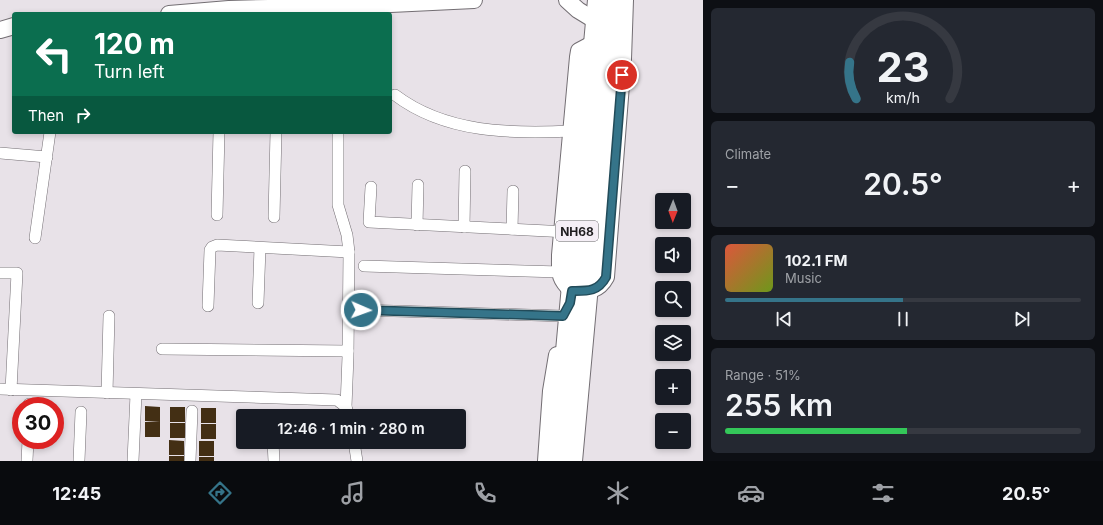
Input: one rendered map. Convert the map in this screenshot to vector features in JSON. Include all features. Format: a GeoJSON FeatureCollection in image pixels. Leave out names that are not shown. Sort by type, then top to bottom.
{"type":"FeatureCollection","features":[{"type":"Feature","properties":{"kind":"highway","name":"NH68"},"geometry":{"type":"LineString","coordinates":[[572,461],[573,300],[570,231],[594,43],[598,0]]}},
{"type":"Feature","properties":{"kind":"highway","name":"NH68"},"geometry":{"type":"LineString","coordinates":[[556,461],[573,300],[614,0]]}},
{"type":"Feature","properties":{"kind":"street"},"geometry":{"type":"LineString","coordinates":[[193,12],[229,9],[348,10],[375,2],[474,0]]}},
{"type":"Feature","properties":{"kind":"street"},"geometry":{"type":"LineString","coordinates":[[567,0],[578,10],[596,21]]}},
{"type":"Feature","properties":{"kind":"street"},"geometry":{"type":"LineString","coordinates":[[361,310],[573,300],[602,285],[606,277],[623,59],[626,0]]}},
{"type":"Feature","properties":{"kind":"street"},"geometry":{"type":"LineString","coordinates":[[0,30],[12,27]]}},
{"type":"Feature","properties":{"kind":"street"},"geometry":{"type":"LineString","coordinates":[[546,461],[551,391],[573,300],[560,277],[560,255],[570,231],[571,131],[579,51],[594,43]]}},
{"type":"Feature","properties":{"kind":"street"},"geometry":{"type":"LineString","coordinates":[[395,95],[403,101],[443,121],[490,131],[571,131]]}},
{"type":"Feature","properties":{"kind":"street"},"geometry":{"type":"LineString","coordinates":[[35,238],[50,134]]}},
{"type":"Feature","properties":{"kind":"street"},"geometry":{"type":"LineString","coordinates":[[217,215],[219,134]]}},
{"type":"Feature","properties":{"kind":"street"},"geometry":{"type":"LineString","coordinates":[[274,217],[276,134]]}},
{"type":"Feature","properties":{"kind":"street"},"geometry":{"type":"LineString","coordinates":[[338,134],[338,205],[347,235],[349,252],[348,409]]}},
{"type":"Feature","properties":{"kind":"street"},"geometry":{"type":"LineString","coordinates":[[0,152],[47,157]]}},
{"type":"Feature","properties":{"kind":"street"},"geometry":{"type":"LineString","coordinates":[[464,227],[465,171]]}},
{"type":"Feature","properties":{"kind":"street"},"geometry":{"type":"LineString","coordinates":[[417,225],[418,185]]}},
{"type":"Feature","properties":{"kind":"street"},"geometry":{"type":"LineString","coordinates":[[370,187],[369,222],[570,231]]}},
{"type":"Feature","properties":{"kind":"street"},"geometry":{"type":"LineString","coordinates":[[512,229],[513,191]]}},
{"type":"Feature","properties":{"kind":"street"},"geometry":{"type":"LineString","coordinates":[[208,306],[210,250],[212,247],[349,252]]}},
{"type":"Feature","properties":{"kind":"street"},"geometry":{"type":"LineString","coordinates":[[258,303],[260,248]]}},
{"type":"Feature","properties":{"kind":"street"},"geometry":{"type":"LineString","coordinates":[[364,266],[560,272]]}},
{"type":"Feature","properties":{"kind":"street"},"geometry":{"type":"LineString","coordinates":[[0,272],[17,273],[6,390],[337,400],[346,409]]}},
{"type":"Feature","properties":{"kind":"street"},"geometry":{"type":"LineString","coordinates":[[107,393],[110,316]]}},
{"type":"Feature","properties":{"kind":"street"},"geometry":{"type":"LineString","coordinates":[[162,349],[348,351]]}},
{"type":"Feature","properties":{"kind":"street"},"geometry":{"type":"LineString","coordinates":[[133,461],[136,394]]}},
{"type":"Feature","properties":{"kind":"street"},"geometry":{"type":"LineString","coordinates":[[190,461],[192,411]]}},
{"type":"Feature","properties":{"kind":"street"},"geometry":{"type":"LineString","coordinates":[[79,461],[81,412]]}},
{"type":"Feature","properties":{"kind":"street"},"geometry":{"type":"LineString","coordinates":[[27,461],[28,449]]}},
{"type":"Feature","properties":{"kind":"street"},"geometry":{"type":"LineString","coordinates":[[273,449],[274,461]]}},
{"type":"Feature","properties":{"kind":"street"},"geometry":{"type":"LineString","coordinates":[[355,449],[358,461]]}},
{"type":"Feature","properties":{"kind":"building"},"geometry":{"type":"Polygon","coordinates":[[[145,406],[160,407],[160,422],[145,421],[145,406]]]}},
{"type":"Feature","properties":{"kind":"building"},"geometry":{"type":"Polygon","coordinates":[[[170,407],[185,407],[185,422],[170,422],[170,407]]]}},
{"type":"Feature","properties":{"kind":"building"},"geometry":{"type":"Polygon","coordinates":[[[201,408],[216,408],[216,423],[201,423],[201,408]]]}},
{"type":"Feature","properties":{"kind":"building"},"geometry":{"type":"Polygon","coordinates":[[[145,422],[160,422],[160,437],[145,437],[145,422]]]}},
{"type":"Feature","properties":{"kind":"building"},"geometry":{"type":"Polygon","coordinates":[[[170,423],[185,423],[185,438],[170,438],[170,423]]]}},
{"type":"Feature","properties":{"kind":"building"},"geometry":{"type":"Polygon","coordinates":[[[201,424],[216,424],[216,439],[201,439],[201,424]]]}},
{"type":"Feature","properties":{"kind":"building"},"geometry":{"type":"Polygon","coordinates":[[[169,440],[184,441],[184,455],[169,455],[169,440]]]}},
{"type":"Feature","properties":{"kind":"building"},"geometry":{"type":"Polygon","coordinates":[[[199,441],[214,441],[214,456],[199,456],[199,441]]]}},
{"type":"Feature","properties":{"kind":"building"},"geometry":{"type":"Polygon","coordinates":[[[169,456],[184,456],[184,461],[169,461],[169,456]]]}},
{"type":"Feature","properties":{"kind":"building"},"geometry":{"type":"Polygon","coordinates":[[[199,457],[214,457],[214,461],[199,461],[199,457]]]}},
{"type":"Feature","properties":{"kind":"route"},"geometry":{"type":"LineString","coordinates":[[361,310],[563,316],[570,303],[572,291],[587,291],[602,285],[606,277],[622,75]]}}]}
